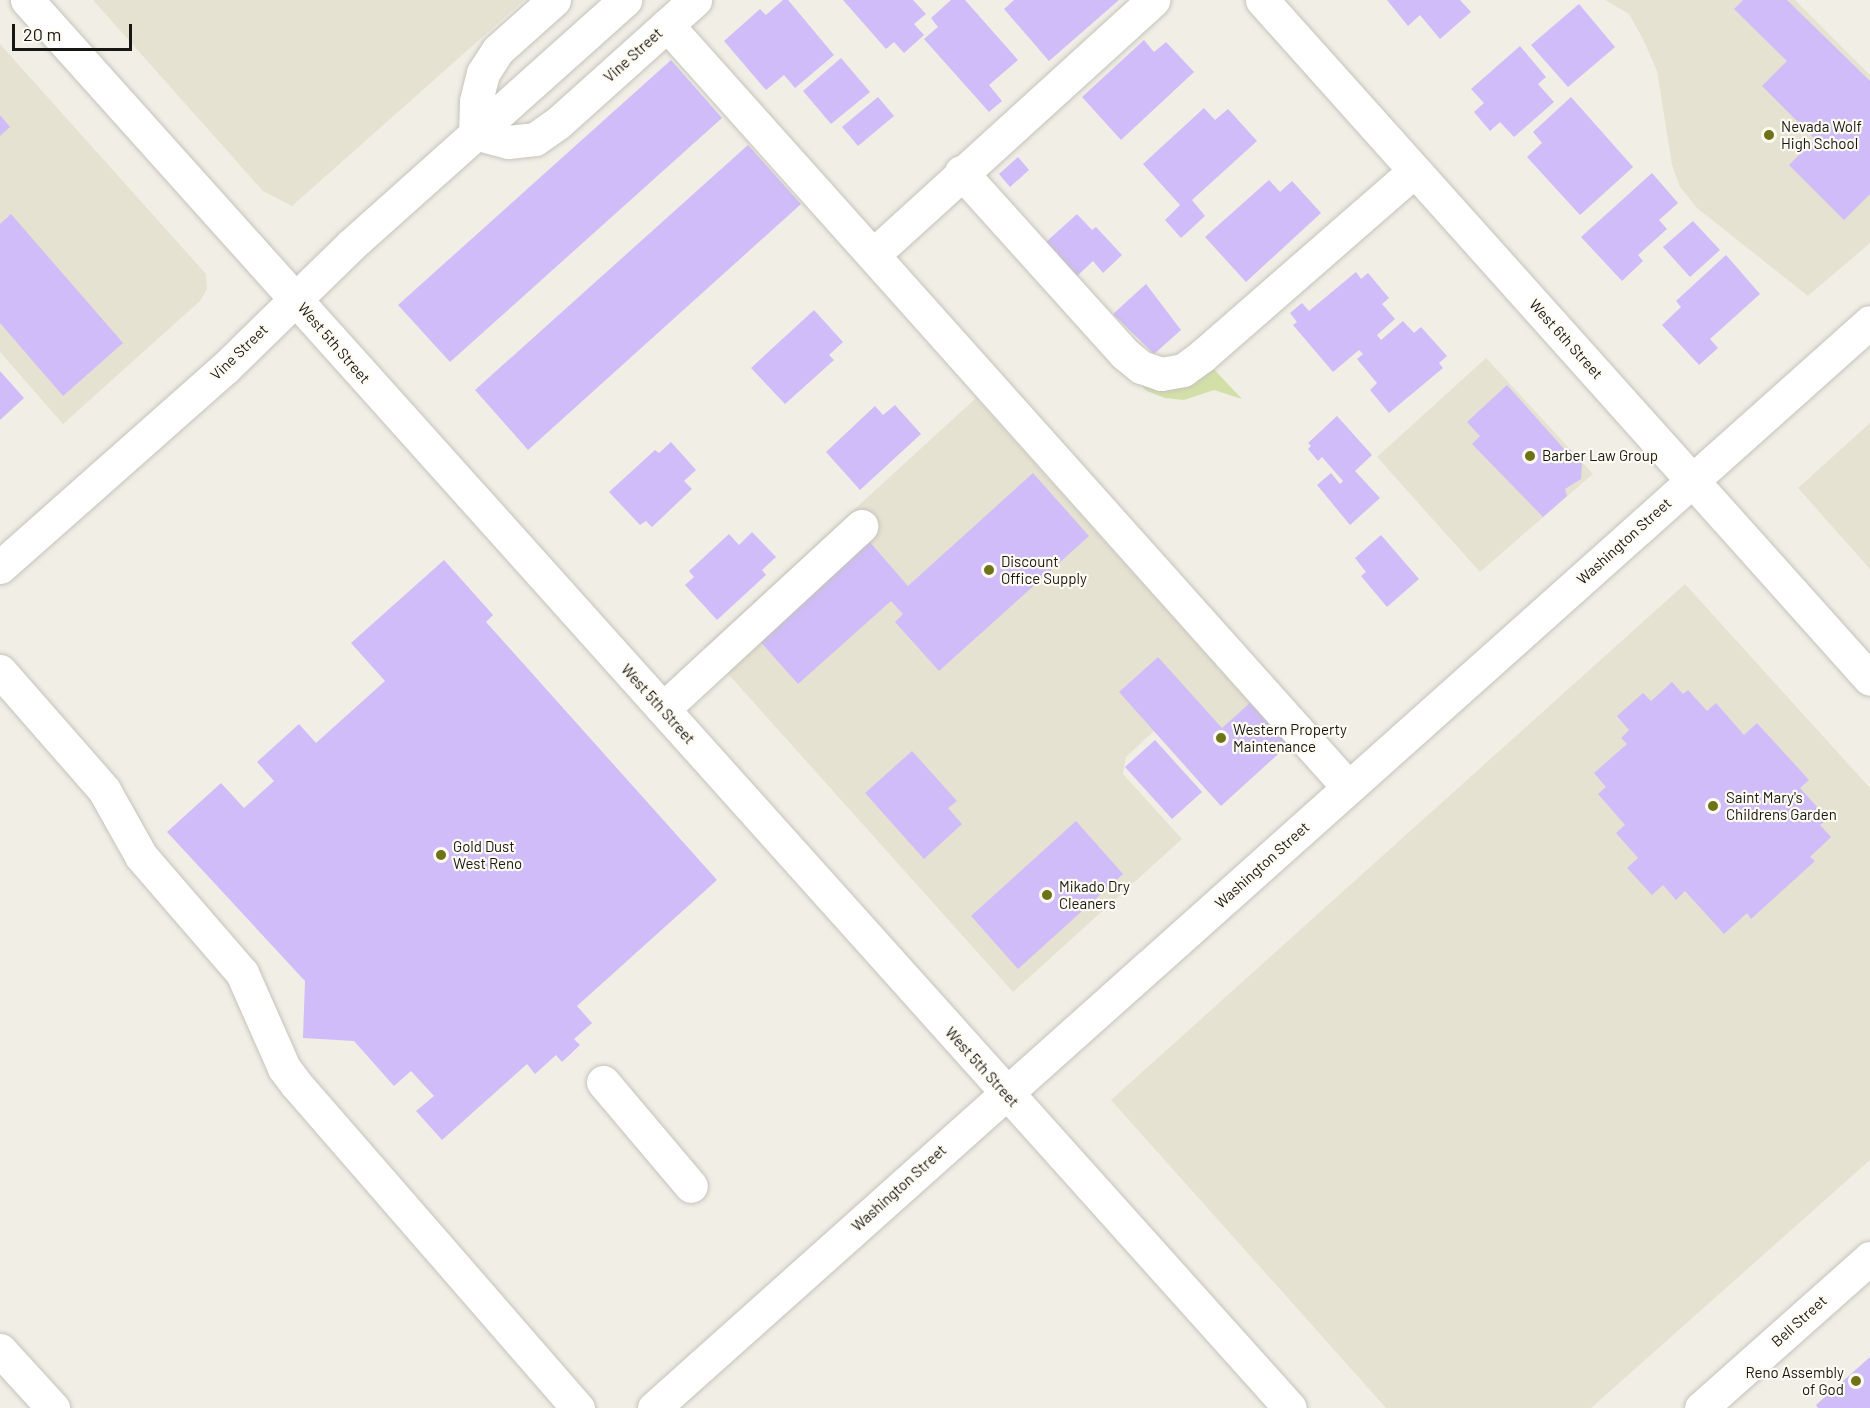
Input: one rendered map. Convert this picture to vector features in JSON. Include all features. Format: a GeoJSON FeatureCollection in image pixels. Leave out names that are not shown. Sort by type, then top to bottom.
{"type":"FeatureCollection","features":[{"type":"Feature","properties":{"kind":"street","name":"West 5th Street"},"geometry":{"type":"LineString","coordinates":[[27,0],[1290,1408]]}},
{"type":"Feature","properties":{"kind":"street"},"geometry":{"type":"LineString","coordinates":[[475,134],[476,101],[483,73],[498,50],[554,0]]}},
{"type":"Feature","properties":{"kind":"street","name":"Vine Street"},"geometry":{"type":"LineString","coordinates":[[0,567],[232,362],[294,298],[625,0]]}},
{"type":"Feature","properties":{"kind":"street","name":"Vine Street"},"geometry":{"type":"LineString","coordinates":[[475,134],[508,142],[535,139],[695,0]]}},
{"type":"Feature","properties":{"kind":"street"},"geometry":{"type":"LineString","coordinates":[[873,255],[961,172],[1153,0]]}},
{"type":"Feature","properties":{"kind":"street","name":"West 6th Street"},"geometry":{"type":"LineString","coordinates":[[1262,0],[1870,679]]}},
{"type":"Feature","properties":{"kind":"street"},"geometry":{"type":"LineString","coordinates":[[667,25],[1348,787]]}},
{"type":"Feature","properties":{"kind":"street"},"geometry":{"type":"LineString","coordinates":[[961,172],[1125,354],[1141,367],[1161,374],[1183,370],[1202,356],[1414,171]]}},
{"type":"Feature","properties":{"kind":"street","name":"Washington Street"},"geometry":{"type":"LineString","coordinates":[[654,1408],[1870,322]]}},
{"type":"Feature","properties":{"kind":"street"},"geometry":{"type":"LineString","coordinates":[[663,709],[861,525]]}},
{"type":"Feature","properties":{"kind":"street"},"geometry":{"type":"LineString","coordinates":[[0,671],[104,790],[141,856],[242,973],[284,1068],[296,1084],[578,1408]]}},
{"type":"Feature","properties":{"kind":"street"},"geometry":{"type":"LineString","coordinates":[[603,1082],[691,1186]]}},
{"type":"Feature","properties":{"kind":"street","name":"Bell Street"},"geometry":{"type":"LineString","coordinates":[[1701,1408],[1870,1258]]}},
{"type":"Feature","properties":{"kind":"street"},"geometry":{"type":"LineString","coordinates":[[0,1350],[53,1408]]}},
{"type":"Feature","properties":{"kind":"shaded area"},"geometry":{"type":"Polygon","coordinates":[[[93,0],[524,0],[292,206],[263,191],[93,0]]]}},
{"type":"Feature","properties":{"kind":"shaded area","name":"Nevada Wolf High School"},"geometry":{"type":"Polygon","coordinates":[[[1605,0],[1795,0],[1870,75],[1870,243],[1808,296],[1697,208],[1680,187],[1672,165],[1657,71],[1643,39],[1629,14],[1605,0]]]}},
{"type":"Feature","properties":{"kind":"shaded area"},"geometry":{"type":"Polygon","coordinates":[[[0,44],[206,274],[207,289],[200,301],[63,424],[0,352],[0,44]]]}},
{"type":"Feature","properties":{"kind":"shaded area"},"geometry":{"type":"Polygon","coordinates":[[[1486,358],[1593,474],[1480,572],[1377,457],[1486,358]]]}},
{"type":"Feature","properties":{"kind":"shaded area"},"geometry":{"type":"Polygon","coordinates":[[[976,398],[1288,745],[1221,806],[1154,731],[1126,757],[1123,774],[1182,839],[1013,992],[704,647],[976,398]]]}},
{"type":"Feature","properties":{"kind":"shaded area"},"geometry":{"type":"Polygon","coordinates":[[[1870,423],[1870,569],[1798,488],[1870,423]]]}},
{"type":"Feature","properties":{"kind":"shaded area"},"geometry":{"type":"Polygon","coordinates":[[[1685,584],[1870,788],[1870,1160],[1591,1408],[1386,1408],[1111,1100],[1685,584]]]}},
{"type":"Feature","properties":{"kind":"green space"},"geometry":{"type":"Polygon","coordinates":[[[1210,365],[1242,399],[1214,390],[1184,400],[1165,398],[1147,391],[1128,373],[1210,365]]]}},
{"type":"Feature","properties":{"kind":"building"},"geometry":{"type":"Polygon","coordinates":[[[783,0],[788,0],[834,55],[795,88],[784,75],[766,90],[724,41],[760,9],[766,15],[783,0]]]}},
{"type":"Feature","properties":{"kind":"building"},"geometry":{"type":"Polygon","coordinates":[[[843,0],[913,0],[926,14],[914,24],[924,35],[904,53],[894,42],[886,49],[843,0]]]}},
{"type":"Feature","properties":{"kind":"building"},"geometry":{"type":"Polygon","coordinates":[[[951,0],[965,0],[1018,60],[989,85],[1002,101],[989,112],[924,39],[938,27],[931,18],[951,0]]]}},
{"type":"Feature","properties":{"kind":"building"},"geometry":{"type":"Polygon","coordinates":[[[1014,0],[1119,0],[1049,61],[1004,9],[1014,0]]]}},
{"type":"Feature","properties":{"kind":"building"},"geometry":{"type":"Polygon","coordinates":[[[1387,0],[1460,0],[1471,12],[1440,39],[1420,15],[1408,26],[1387,0]]]}},
{"type":"Feature","properties":{"kind":"building"},"geometry":{"type":"Polygon","coordinates":[[[1743,0],[1787,0],[1870,81],[1870,194],[1844,220],[1789,165],[1815,139],[1762,86],[1787,61],[1734,9],[1743,0]]]}},
{"type":"Feature","properties":{"kind":"building"},"geometry":{"type":"Polygon","coordinates":[[[1579,4],[1615,47],[1568,87],[1531,45],[1579,4]]]}},
{"type":"Feature","properties":{"kind":"building"},"geometry":{"type":"Polygon","coordinates":[[[1144,40],[1154,52],[1166,42],[1194,72],[1121,140],[1082,97],[1144,40]]]}},
{"type":"Feature","properties":{"kind":"building"},"geometry":{"type":"Polygon","coordinates":[[[1520,46],[1546,77],[1538,84],[1554,102],[1514,137],[1500,122],[1490,131],[1474,112],[1484,103],[1471,89],[1520,46]]]}},
{"type":"Feature","properties":{"kind":"building"},"geometry":{"type":"Polygon","coordinates":[[[841,58],[870,92],[831,124],[803,91],[841,58]]]}},
{"type":"Feature","properties":{"kind":"building"},"geometry":{"type":"Polygon","coordinates":[[[671,60],[722,118],[450,362],[398,305],[671,60]]]}},
{"type":"Feature","properties":{"kind":"building"},"geometry":{"type":"Polygon","coordinates":[[[878,97],[894,116],[858,146],[842,127],[878,97]]]}},
{"type":"Feature","properties":{"kind":"building"},"geometry":{"type":"Polygon","coordinates":[[[1571,97],[1633,167],[1580,215],[1527,157],[1542,143],[1533,132],[1571,97]]]}},
{"type":"Feature","properties":{"kind":"building"},"geometry":{"type":"Polygon","coordinates":[[[1204,108],[1215,120],[1228,109],[1257,141],[1192,200],[1205,216],[1181,238],[1165,220],[1180,205],[1143,164],[1204,108]]]}},
{"type":"Feature","properties":{"kind":"building"},"geometry":{"type":"Polygon","coordinates":[[[0,115],[10,127],[0,136],[0,115]]]}},
{"type":"Feature","properties":{"kind":"building"},"geometry":{"type":"Polygon","coordinates":[[[748,145],[801,204],[528,450],[475,390],[748,145]]]}},
{"type":"Feature","properties":{"kind":"building"},"geometry":{"type":"Polygon","coordinates":[[[1018,157],[1029,170],[1010,187],[999,174],[1018,157]]]}},
{"type":"Feature","properties":{"kind":"building"},"geometry":{"type":"Polygon","coordinates":[[[1652,173],[1678,203],[1659,220],[1667,229],[1638,255],[1643,261],[1622,281],[1581,237],[1652,173]]]}},
{"type":"Feature","properties":{"kind":"building"},"geometry":{"type":"Polygon","coordinates":[[[1269,180],[1280,192],[1292,181],[1321,213],[1246,282],[1205,237],[1269,180]]]}},
{"type":"Feature","properties":{"kind":"building"},"geometry":{"type":"Polygon","coordinates":[[[11,214],[123,343],[63,396],[0,323],[0,224],[11,214]]]}},
{"type":"Feature","properties":{"kind":"building"},"geometry":{"type":"Polygon","coordinates":[[[1077,214],[1092,230],[1096,227],[1122,255],[1103,273],[1093,261],[1076,277],[1045,243],[1077,214]]]}},
{"type":"Feature","properties":{"kind":"building"},"geometry":{"type":"Polygon","coordinates":[[[1693,221],[1720,250],[1690,277],[1663,247],[1693,221]]]}},
{"type":"Feature","properties":{"kind":"building"},"geometry":{"type":"Polygon","coordinates":[[[1726,255],[1760,294],[1710,339],[1718,348],[1699,365],[1662,325],[1681,307],[1676,301],[1726,255]]]}},
{"type":"Feature","properties":{"kind":"building"},"geometry":{"type":"Polygon","coordinates":[[[1356,272],[1361,279],[1368,273],[1389,298],[1382,304],[1395,319],[1377,335],[1381,340],[1403,321],[1414,333],[1421,327],[1447,356],[1439,363],[1443,368],[1389,413],[1370,390],[1377,383],[1357,359],[1363,354],[1359,350],[1333,372],[1293,325],[1297,322],[1290,313],[1302,303],[1309,311],[1356,272]]]}},
{"type":"Feature","properties":{"kind":"building"},"geometry":{"type":"Polygon","coordinates":[[[1146,284],[1181,330],[1154,354],[1113,314],[1146,284]]]}},
{"type":"Feature","properties":{"kind":"building"},"geometry":{"type":"Polygon","coordinates":[[[814,310],[843,342],[829,355],[834,360],[785,404],[751,368],[814,310]]]}},
{"type":"Feature","properties":{"kind":"building"},"geometry":{"type":"Polygon","coordinates":[[[0,371],[24,398],[0,420],[0,371]]]}},
{"type":"Feature","properties":{"kind":"building","name":"Barber Law Group"},"geometry":{"type":"Polygon","coordinates":[[[1507,385],[1565,450],[1571,450],[1582,462],[1581,479],[1565,489],[1567,496],[1543,517],[1472,444],[1480,436],[1467,422],[1507,385]]]}},
{"type":"Feature","properties":{"kind":"building"},"geometry":{"type":"Polygon","coordinates":[[[895,405],[921,434],[860,490],[826,452],[875,406],[883,415],[895,405]]]}},
{"type":"Feature","properties":{"kind":"building"},"geometry":{"type":"Polygon","coordinates":[[[1337,416],[1372,455],[1355,471],[1380,498],[1350,525],[1317,485],[1331,473],[1340,484],[1343,481],[1322,457],[1318,461],[1308,449],[1311,446],[1308,443],[1337,416]]]}},
{"type":"Feature","properties":{"kind":"building"},"geometry":{"type":"Polygon","coordinates":[[[671,442],[696,470],[684,481],[692,489],[652,527],[646,521],[640,525],[609,492],[655,450],[659,453],[671,442]]]}},
{"type":"Feature","properties":{"kind":"building","name":"Discount Office Supply"},"geometry":{"type":"Polygon","coordinates":[[[1033,473],[1089,536],[939,671],[895,622],[903,614],[891,601],[798,684],[758,639],[868,540],[908,586],[1033,473]]]}},
{"type":"Feature","properties":{"kind":"building"},"geometry":{"type":"Polygon","coordinates":[[[752,532],[776,557],[762,570],[766,575],[717,620],[685,585],[694,577],[689,571],[729,534],[739,545],[752,532]]]}},
{"type":"Feature","properties":{"kind":"building"},"geometry":{"type":"Polygon","coordinates":[[[1381,535],[1419,579],[1387,607],[1361,576],[1366,572],[1355,558],[1381,535]]]}},
{"type":"Feature","properties":{"kind":"building","name":"Gold Dust West Reno"},"geometry":{"type":"Polygon","coordinates":[[[444,560],[493,615],[486,622],[717,880],[577,1006],[592,1023],[574,1039],[580,1045],[562,1062],[556,1055],[535,1074],[527,1064],[442,1140],[416,1111],[434,1096],[411,1071],[394,1086],[354,1041],[303,1038],[305,981],[167,832],[221,783],[244,808],[274,781],[257,762],[299,724],[316,743],[385,681],[351,643],[444,560]]]}},
{"type":"Feature","properties":{"kind":"building","name":"Western Property Maintenance"},"geometry":{"type":"Polygon","coordinates":[[[1158,657],[1222,728],[1251,702],[1288,745],[1221,806],[1119,692],[1158,657]]]}},
{"type":"Feature","properties":{"kind":"building","name":"Saint Mary's Childrens Garden"},"geometry":{"type":"Polygon","coordinates":[[[1672,682],[1683,694],[1688,690],[1707,711],[1716,703],[1744,735],[1757,723],[1809,780],[1800,788],[1828,819],[1820,825],[1831,837],[1810,857],[1815,861],[1751,919],[1747,913],[1724,934],[1685,891],[1676,900],[1663,885],[1652,895],[1627,868],[1638,858],[1616,833],[1625,825],[1598,794],[1606,787],[1594,773],[1627,744],[1621,738],[1629,730],[1617,716],[1643,693],[1651,701],[1672,682]]]}},
{"type":"Feature","properties":{"kind":"building"},"geometry":{"type":"Polygon","coordinates":[[[1155,740],[1202,792],[1172,819],[1125,767],[1155,740]]]}},
{"type":"Feature","properties":{"kind":"building"},"geometry":{"type":"Polygon","coordinates":[[[912,751],[957,801],[948,808],[962,824],[924,859],[865,793],[912,751]]]}},
{"type":"Feature","properties":{"kind":"building","name":"Mikado Dry Cleaners"},"geometry":{"type":"Polygon","coordinates":[[[1076,821],[1123,874],[1018,969],[971,916],[1076,821]]]}},
{"type":"Feature","properties":{"kind":"building","name":"Reno Assembly of God"},"geometry":{"type":"Polygon","coordinates":[[[1870,1357],[1870,1408],[1818,1408],[1816,1405],[1870,1357]]]}},
{"type":"Feature","properties":{"kind":"place","name":"Nevada Wolf High School"},"geometry":{"type":"Point","coordinates":[1769,135]}},
{"type":"Feature","properties":{"kind":"place","name":"Barber Law Group"},"geometry":{"type":"Point","coordinates":[1530,456]}},
{"type":"Feature","properties":{"kind":"place","name":"Discount Office Supply"},"geometry":{"type":"Point","coordinates":[989,570]}},
{"type":"Feature","properties":{"kind":"place","name":"Western Property Maintenance"},"geometry":{"type":"Point","coordinates":[1221,738]}},
{"type":"Feature","properties":{"kind":"place","name":"Saint Mary's Childrens Garden"},"geometry":{"type":"Point","coordinates":[1713,806]}},
{"type":"Feature","properties":{"kind":"place","name":"Gold Dust West Reno"},"geometry":{"type":"Point","coordinates":[441,855]}},
{"type":"Feature","properties":{"kind":"place","name":"Mikado Dry Cleaners"},"geometry":{"type":"Point","coordinates":[1047,895]}},
{"type":"Feature","properties":{"kind":"place","name":"Reno Assembly of God"},"geometry":{"type":"Point","coordinates":[1856,1381]}}]}
